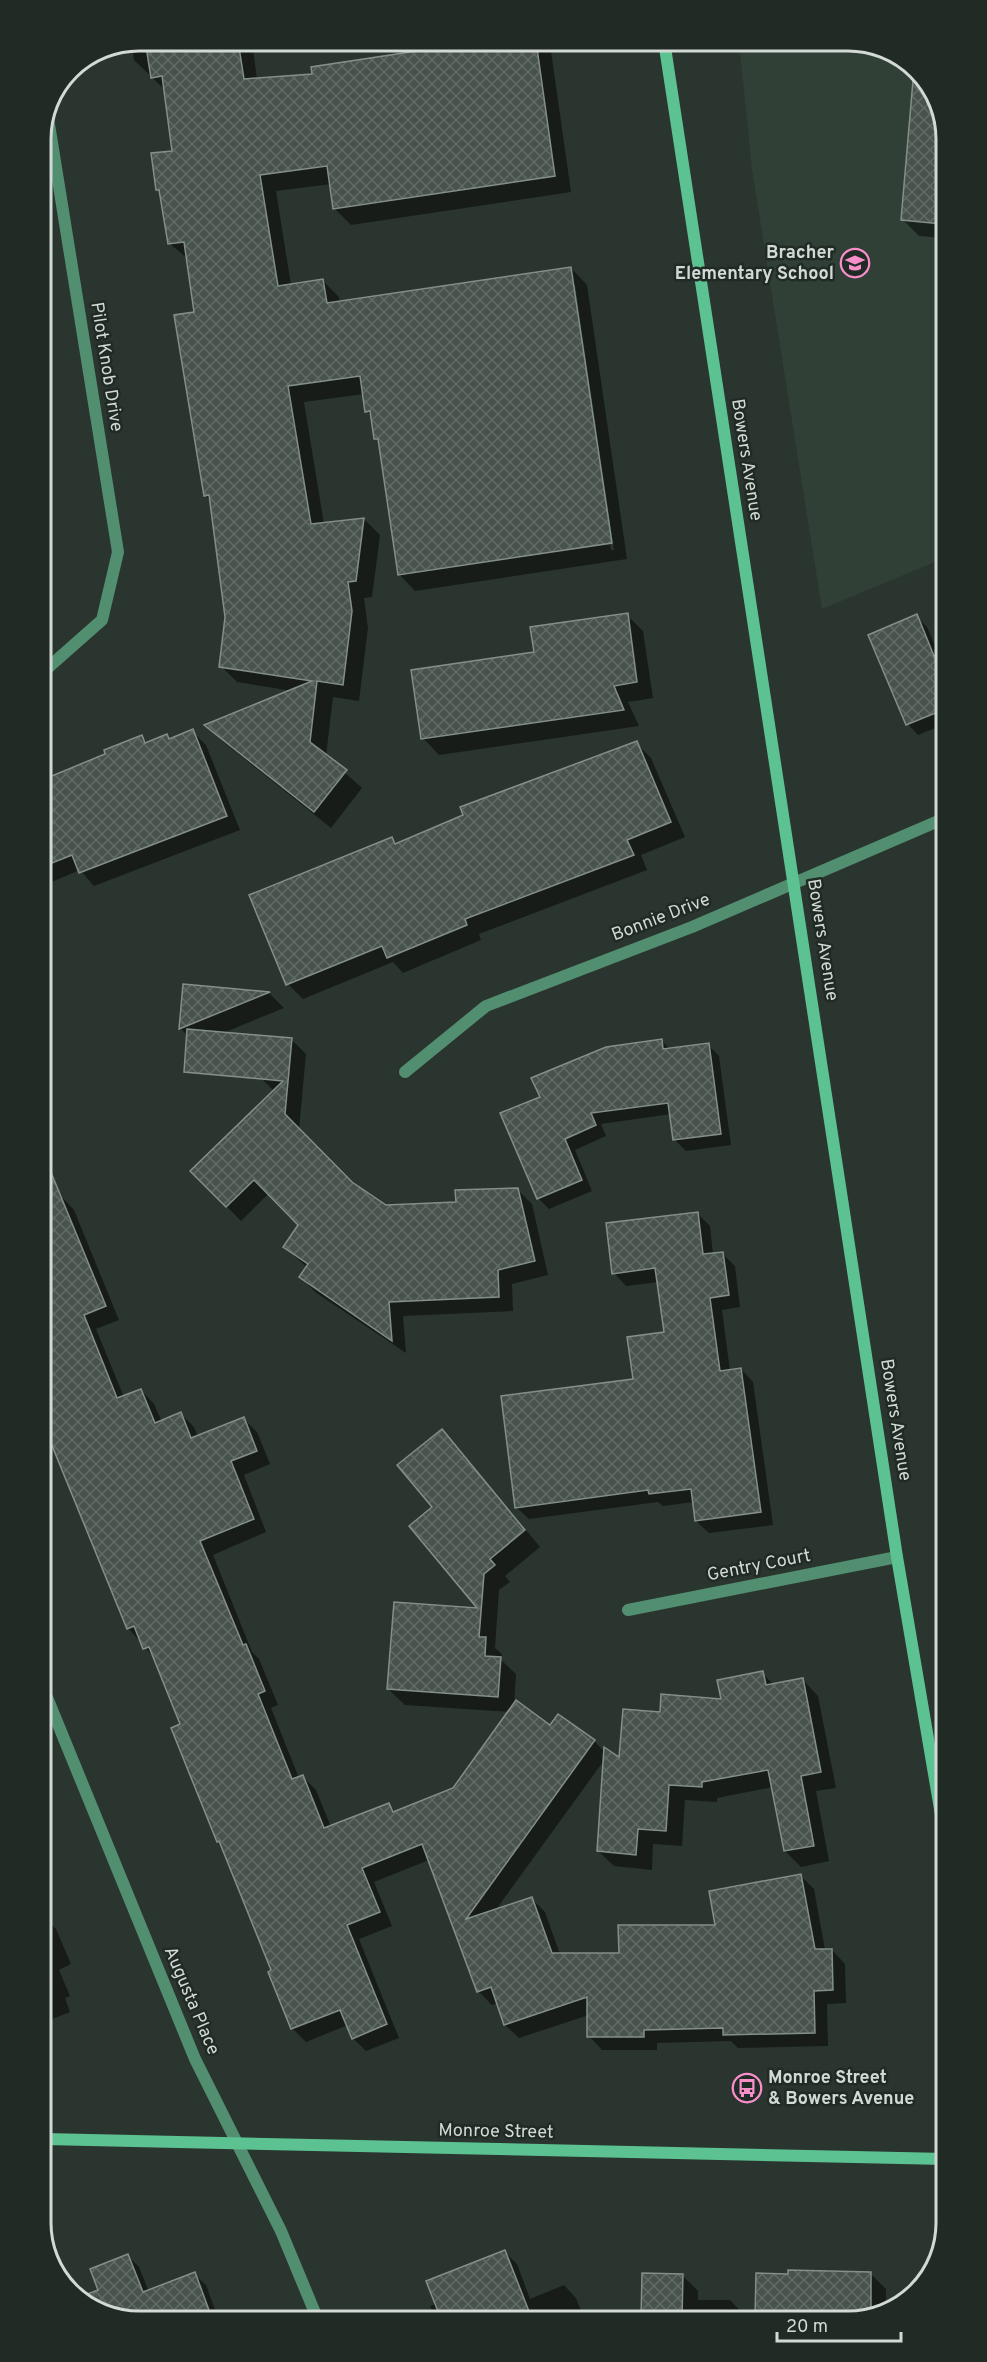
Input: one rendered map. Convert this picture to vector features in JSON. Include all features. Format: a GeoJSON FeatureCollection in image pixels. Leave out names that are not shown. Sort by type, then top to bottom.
{"type":"FeatureCollection","features":[{"type":"Feature","properties":{"kind":"main road","name":"Bowers Avenue"},"geometry":{"type":"LineString","coordinates":[[666,51],[897,1557],[936,1785]]}},
{"type":"Feature","properties":{"kind":"main road","name":"Monroe Street"},"geometry":{"type":"LineString","coordinates":[[51,2139],[936,2159]]}},
{"type":"Feature","properties":{"kind":"street","name":"Pilot Knob Drive"},"geometry":{"type":"LineString","coordinates":[[51,137],[118,552],[102,620],[51,664]]}},
{"type":"Feature","properties":{"kind":"street","name":"Bonnie Drive"},"geometry":{"type":"LineString","coordinates":[[405,1072],[486,1006],[692,927],[936,822]]}},
{"type":"Feature","properties":{"kind":"street","name":"Gentry Court"},"geometry":{"type":"LineString","coordinates":[[628,1610],[897,1557]]}},
{"type":"Feature","properties":{"kind":"street","name":"Augusta Place"},"geometry":{"type":"LineString","coordinates":[[51,1707],[195,2059],[281,2231],[314,2311]]}},
{"type":"Feature","properties":{"kind":"shaded area","name":"Bracher Elementary School"},"geometry":{"type":"Polygon","coordinates":[[[740,51],[853,51],[870,54],[892,63],[910,77],[924,95],[931,111],[936,140],[936,562],[822,609],[752,169],[740,51]]]}},
{"type":"Feature","properties":{"kind":"building"},"geometry":{"type":"Polygon","coordinates":[[[147,51],[240,51],[244,79],[312,74],[311,67],[417,51],[537,51],[555,176],[333,209],[327,166],[260,175],[278,286],[323,279],[327,303],[571,267],[612,543],[398,575],[378,439],[374,439],[370,411],[365,412],[360,376],[288,386],[311,524],[364,518],[356,581],[348,582],[352,611],[343,685],[317,681],[310,742],[347,770],[314,812],[204,725],[312,681],[219,667],[225,617],[209,495],[204,496],[174,315],[194,312],[184,242],[168,244],[159,190],[156,190],[151,153],[172,151],[162,76],[151,78],[147,51]]]}},
{"type":"Feature","properties":{"kind":"building"},"geometry":{"type":"Polygon","coordinates":[[[913,80],[924,95],[935,128],[936,223],[901,220],[913,80]]]}},
{"type":"Feature","properties":{"kind":"building"},"geometry":{"type":"Polygon","coordinates":[[[628,613],[637,682],[614,686],[624,710],[421,739],[411,670],[534,652],[530,627],[628,613]]]}},
{"type":"Feature","properties":{"kind":"building"},"geometry":{"type":"Polygon","coordinates":[[[917,614],[934,656],[936,655],[936,713],[906,725],[868,635],[917,614]]]}},
{"type":"Feature","properties":{"kind":"building"},"geometry":{"type":"Polygon","coordinates":[[[193,729],[227,816],[79,873],[72,855],[51,863],[51,776],[105,754],[104,750],[142,735],[145,743],[167,734],[169,739],[193,729]]]}},
{"type":"Feature","properties":{"kind":"building"},"geometry":{"type":"Polygon","coordinates":[[[637,741],[671,822],[627,840],[634,855],[465,919],[467,925],[387,958],[382,946],[286,985],[249,895],[392,837],[395,844],[463,815],[460,807],[637,741]]]}},
{"type":"Feature","properties":{"kind":"building"},"geometry":{"type":"Polygon","coordinates":[[[183,984],[270,992],[179,1029],[183,984]]]}},
{"type":"Feature","properties":{"kind":"building"},"geometry":{"type":"Polygon","coordinates":[[[187,1029],[292,1038],[285,1114],[352,1182],[386,1205],[456,1202],[455,1190],[518,1188],[535,1261],[498,1270],[499,1297],[389,1302],[392,1341],[299,1277],[308,1264],[283,1247],[298,1225],[254,1180],[226,1207],[190,1171],[283,1081],[184,1072],[187,1029]]]}},
{"type":"Feature","properties":{"kind":"building"},"geometry":{"type":"Polygon","coordinates":[[[662,1039],[663,1049],[709,1043],[721,1134],[673,1140],[668,1103],[591,1113],[596,1125],[565,1139],[582,1180],[537,1199],[500,1113],[540,1097],[531,1078],[606,1047],[662,1039]]]}},
{"type":"Feature","properties":{"kind":"building"},"geometry":{"type":"Polygon","coordinates":[[[51,1172],[106,1306],[84,1315],[117,1398],[141,1389],[155,1423],[181,1412],[191,1438],[244,1417],[257,1451],[231,1461],[254,1519],[200,1541],[243,1645],[246,1644],[265,1691],[258,1694],[292,1779],[303,1775],[324,1828],[389,1803],[393,1812],[453,1788],[516,1700],[550,1725],[558,1714],[595,1740],[466,1919],[532,1897],[552,1953],[619,1953],[618,1925],[715,1925],[709,1891],[801,1874],[815,1949],[832,1949],[833,1990],[814,1991],[815,2033],[723,2035],[723,2028],[644,2030],[644,2037],[587,2037],[587,1997],[504,2025],[491,1987],[477,1992],[422,1844],[362,1868],[380,1912],[347,1925],[387,2024],[352,2039],[340,2010],[291,2029],[268,1972],[271,1970],[171,1728],[180,1724],[149,1647],[143,1649],[134,1626],[127,1629],[51,1443],[51,1172]]]}},
{"type":"Feature","properties":{"kind":"building"},"geometry":{"type":"Polygon","coordinates":[[[698,1212],[703,1254],[723,1252],[729,1295],[710,1298],[720,1371],[741,1368],[761,1512],[695,1521],[691,1489],[649,1494],[648,1490],[515,1508],[501,1396],[633,1379],[627,1337],[664,1332],[655,1268],[612,1274],[606,1223],[698,1212]]]}},
{"type":"Feature","properties":{"kind":"building"},"geometry":{"type":"Polygon","coordinates":[[[442,1429],[525,1530],[490,1559],[495,1565],[484,1574],[479,1637],[486,1637],[485,1656],[501,1657],[498,1697],[387,1689],[394,1602],[477,1608],[409,1526],[432,1507],[397,1465],[442,1429]]]}},
{"type":"Feature","properties":{"kind":"building"},"geometry":{"type":"Polygon","coordinates":[[[763,1671],[766,1685],[803,1678],[821,1772],[801,1776],[814,1846],[784,1851],[768,1770],[702,1782],[702,1787],[669,1785],[666,1831],[638,1829],[636,1855],[597,1851],[604,1747],[619,1757],[623,1709],[660,1712],[661,1694],[721,1699],[717,1680],[763,1671]]]}},
{"type":"Feature","properties":{"kind":"building"},"geometry":{"type":"Polygon","coordinates":[[[505,2250],[529,2311],[438,2311],[426,2281],[505,2250]]]}},
{"type":"Feature","properties":{"kind":"building"},"geometry":{"type":"Polygon","coordinates":[[[128,2254],[143,2292],[195,2272],[209,2311],[134,2311],[106,2304],[88,2294],[98,2290],[90,2269],[128,2254]]]}},
{"type":"Feature","properties":{"kind":"building"},"geometry":{"type":"Polygon","coordinates":[[[788,2270],[871,2272],[871,2307],[848,2311],[755,2311],[756,2273],[788,2274],[788,2270]]]}},
{"type":"Feature","properties":{"kind":"building"},"geometry":{"type":"Polygon","coordinates":[[[642,2273],[683,2274],[682,2311],[641,2311],[642,2273]]]}},
{"type":"Feature","properties":{"kind":"place","name":"Bracher Elementary School"},"geometry":{"type":"Point","coordinates":[855,263]}},
{"type":"Feature","properties":{"kind":"place","name":"Monroe Street & Bowers Avenue"},"geometry":{"type":"Point","coordinates":[747,2088]}}]}
